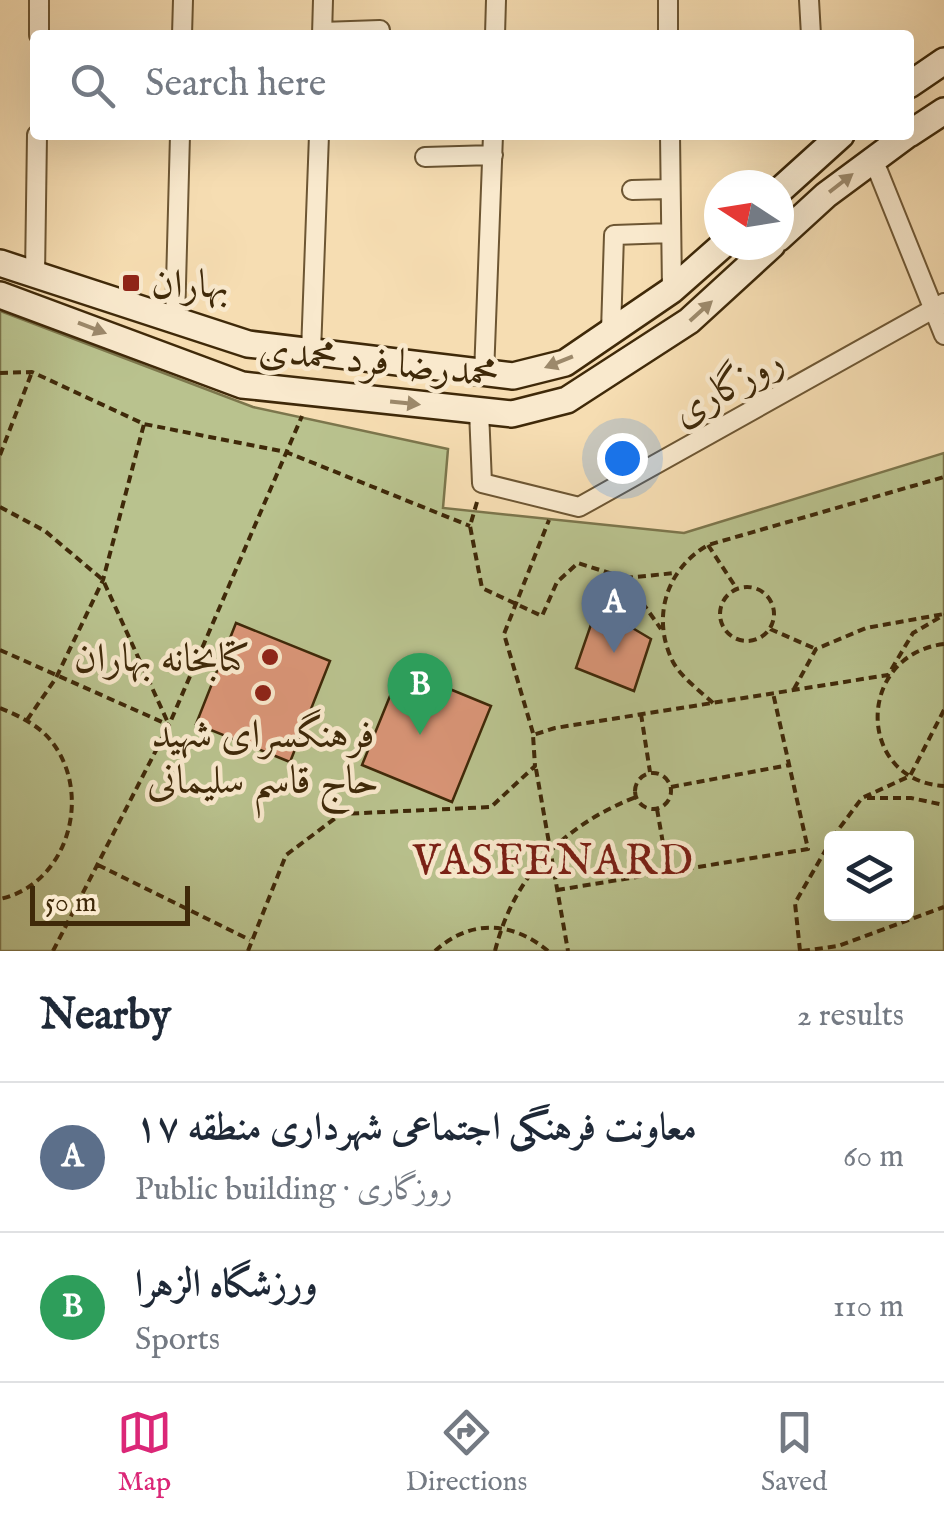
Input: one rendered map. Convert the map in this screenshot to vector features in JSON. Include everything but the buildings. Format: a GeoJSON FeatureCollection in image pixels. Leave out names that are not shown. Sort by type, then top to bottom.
{"type":"FeatureCollection","features":[{"type":"Feature","properties":{"kind":"main road"},"geometry":{"type":"LineString","coordinates":[[914,82],[944,61]]}},
{"type":"Feature","properties":{"kind":"main road"},"geometry":{"type":"LineString","coordinates":[[914,130],[944,111]]}},
{"type":"Feature","properties":{"kind":"main road"},"geometry":{"type":"LineString","coordinates":[[794,224],[900,140]]}},
{"type":"Feature","properties":{"kind":"main road"},"geometry":{"type":"LineString","coordinates":[[794,171],[815,144]]}},
{"type":"Feature","properties":{"kind":"main road","name":"محمدرضا فرد محمدی"},"geometry":{"type":"LineString","coordinates":[[0,263],[248,344],[514,376],[564,362],[672,290],[705,260]]}},
{"type":"Feature","properties":{"kind":"main road","name":"محمدرضا فرد محمدی"},"geometry":{"type":"LineString","coordinates":[[0,295],[242,385],[512,414],[567,400],[689,322],[756,260]]}},
{"type":"Feature","properties":{"kind":"street"},"geometry":{"type":"LineString","coordinates":[[38,30],[39,0]]}},
{"type":"Feature","properties":{"kind":"street"},"geometry":{"type":"LineString","coordinates":[[182,30],[183,0]]}},
{"type":"Feature","properties":{"kind":"street"},"geometry":{"type":"LineString","coordinates":[[322,0],[322,30]]}},
{"type":"Feature","properties":{"kind":"street"},"geometry":{"type":"LineString","coordinates":[[496,0],[496,30]]}},
{"type":"Feature","properties":{"kind":"street"},"geometry":{"type":"LineString","coordinates":[[668,0],[668,30]]}},
{"type":"Feature","properties":{"kind":"street"},"geometry":{"type":"LineString","coordinates":[[809,0],[810,30]]}},
{"type":"Feature","properties":{"kind":"street"},"geometry":{"type":"LineString","coordinates":[[35,275],[37,140]]}},
{"type":"Feature","properties":{"kind":"street"},"geometry":{"type":"LineString","coordinates":[[175,320],[180,140]]}},
{"type":"Feature","properties":{"kind":"street"},"geometry":{"type":"LineString","coordinates":[[311,352],[319,140]]}},
{"type":"Feature","properties":{"kind":"street"},"geometry":{"type":"LineString","coordinates":[[484,375],[493,140]]}},
{"type":"Feature","properties":{"kind":"street"},"geometry":{"type":"LineString","coordinates":[[670,140],[672,290]]}},
{"type":"Feature","properties":{"kind":"street"},"geometry":{"type":"LineString","coordinates":[[425,157],[492,155]]}},
{"type":"Feature","properties":{"kind":"street"},"geometry":{"type":"LineString","coordinates":[[878,171],[939,306],[944,335]]}},
{"type":"Feature","properties":{"kind":"street"},"geometry":{"type":"LineString","coordinates":[[632,190],[670,189]]}},
{"type":"Feature","properties":{"kind":"street"},"geometry":{"type":"LineString","coordinates":[[612,331],[614,235],[671,233]]}},
{"type":"Feature","properties":{"kind":"street","name":"روزگاری"},"geometry":{"type":"LineString","coordinates":[[482,484],[579,508],[939,306]]}},
{"type":"Feature","properties":{"kind":"street"},"geometry":{"type":"LineString","coordinates":[[479,411],[482,484]]}},
{"type":"Feature","properties":{"kind":"path"},"geometry":{"type":"LineString","coordinates":[[0,372],[32,372],[144,424],[286,452],[470,526]]}},
{"type":"Feature","properties":{"kind":"path"},"geometry":{"type":"LineString","coordinates":[[0,455],[32,372]]}},
{"type":"Feature","properties":{"kind":"path"},"geometry":{"type":"LineString","coordinates":[[53,951],[170,725],[312,392]]}},
{"type":"Feature","properties":{"kind":"path"},"geometry":{"type":"LineString","coordinates":[[28,720],[56,678],[103,580],[144,424]]}},
{"type":"Feature","properties":{"kind":"path"},"geometry":{"type":"LineString","coordinates":[[663,632],[664,598],[676,573],[684,558],[708,544],[944,477]]}},
{"type":"Feature","properties":{"kind":"path"},"geometry":{"type":"LineString","coordinates":[[482,484],[470,526],[482,588],[542,616],[557,582],[578,563],[625,578],[676,573]]}},
{"type":"Feature","properties":{"kind":"path"},"geometry":{"type":"LineString","coordinates":[[556,502],[504,634],[534,735],[535,766],[568,951]]}},
{"type":"Feature","properties":{"kind":"path"},"geometry":{"type":"LineString","coordinates":[[0,507],[45,531],[103,580],[170,725]]}},
{"type":"Feature","properties":{"kind":"path"},"geometry":{"type":"LineString","coordinates":[[708,544],[737,590]]}},
{"type":"Feature","properties":{"kind":"path"},"geometry":{"type":"LineString","coordinates":[[625,578],[663,632],[674,666],[713,703]]}},
{"type":"Feature","properties":{"kind":"path"},"geometry":{"type":"LineString","coordinates":[[754,588],[768,597],[774,612],[770,629],[747,641],[724,628],[720,610],[737,590],[754,588]]}},
{"type":"Feature","properties":{"kind":"path"},"geometry":{"type":"LineString","coordinates":[[794,690],[816,649],[866,628],[944,615]]}},
{"type":"Feature","properties":{"kind":"path"},"geometry":{"type":"LineString","coordinates":[[944,615],[914,633],[888,675],[876,719],[887,751],[910,776],[944,786]]}},
{"type":"Feature","properties":{"kind":"path"},"geometry":{"type":"LineString","coordinates":[[770,629],[816,649]]}},
{"type":"Feature","properties":{"kind":"path"},"geometry":{"type":"LineString","coordinates":[[534,735],[888,675],[906,657],[944,644]]}},
{"type":"Feature","properties":{"kind":"path"},"geometry":{"type":"LineString","coordinates":[[0,650],[56,678],[170,725]]}},
{"type":"Feature","properties":{"kind":"path"},"geometry":{"type":"LineString","coordinates":[[558,890],[808,849],[774,693]]}},
{"type":"Feature","properties":{"kind":"path"},"geometry":{"type":"LineString","coordinates":[[0,708],[28,720],[52,741],[67,768],[73,800],[70,831],[56,860],[34,883],[0,899]]}},
{"type":"Feature","properties":{"kind":"path"},"geometry":{"type":"LineString","coordinates":[[838,831],[862,798],[910,776],[944,710]]}},
{"type":"Feature","properties":{"kind":"path"},"geometry":{"type":"LineString","coordinates":[[641,714],[650,772]]}},
{"type":"Feature","properties":{"kind":"path"},"geometry":{"type":"LineString","coordinates":[[671,787],[790,765]]}},
{"type":"Feature","properties":{"kind":"path"},"geometry":{"type":"LineString","coordinates":[[248,951],[286,854],[341,814],[490,806],[535,766]]}},
{"type":"Feature","properties":{"kind":"path"},"geometry":{"type":"LineString","coordinates":[[650,772],[661,774],[671,787]]}},
{"type":"Feature","properties":{"kind":"path"},"geometry":{"type":"LineString","coordinates":[[650,772],[636,784],[636,797],[646,808],[657,809],[667,803],[671,787]]}},
{"type":"Feature","properties":{"kind":"path"},"geometry":{"type":"LineString","coordinates":[[495,951],[512,900],[550,848],[604,809],[636,797]]}},
{"type":"Feature","properties":{"kind":"path"},"geometry":{"type":"LineString","coordinates":[[862,798],[910,798],[944,805]]}},
{"type":"Feature","properties":{"kind":"path"},"geometry":{"type":"LineString","coordinates":[[657,809],[668,872]]}},
{"type":"Feature","properties":{"kind":"path"},"geometry":{"type":"LineString","coordinates":[[824,853],[795,903],[801,951],[838,946],[944,907]]}},
{"type":"Feature","properties":{"kind":"path"},"geometry":{"type":"LineString","coordinates":[[98,864],[252,941]]}},
{"type":"Feature","properties":{"kind":"path"},"geometry":{"type":"LineString","coordinates":[[435,951],[456,935],[478,927],[502,927],[526,934],[548,951]]}},
{"type":"Feature","properties":{"kind":"green space"},"geometry":{"type":"Polygon","coordinates":[[[0,311],[253,407],[448,449],[443,508],[684,533],[944,453],[944,951],[0,951],[0,311]]]}},
{"type":"Feature","properties":{"kind":"place","name":"بهاران"},"geometry":{"type":"Point","coordinates":[131,283]}},
{"type":"Feature","properties":{"kind":"place","name":"معاونت فرهنگی اجتماعی شهرداری منطقه ۱۷"},"geometry":{"type":"Point","coordinates":[614,653]}},
{"type":"Feature","properties":{"kind":"place","name":"کتابخانه بهاران"},"geometry":{"type":"Point","coordinates":[270,657]}},
{"type":"Feature","properties":{"kind":"place","name":"فرهنگسرای شهید حاج قاسم سلیمانی"},"geometry":{"type":"Point","coordinates":[263,693]}},
{"type":"Feature","properties":{"kind":"place","name":"ورزشگاه الزهرا"},"geometry":{"type":"Point","coordinates":[420,735]}},
{"type":"Feature","properties":{"kind":"district","name":"VASFENARD"},"geometry":{"type":"Point","coordinates":[554,859]}}]}
